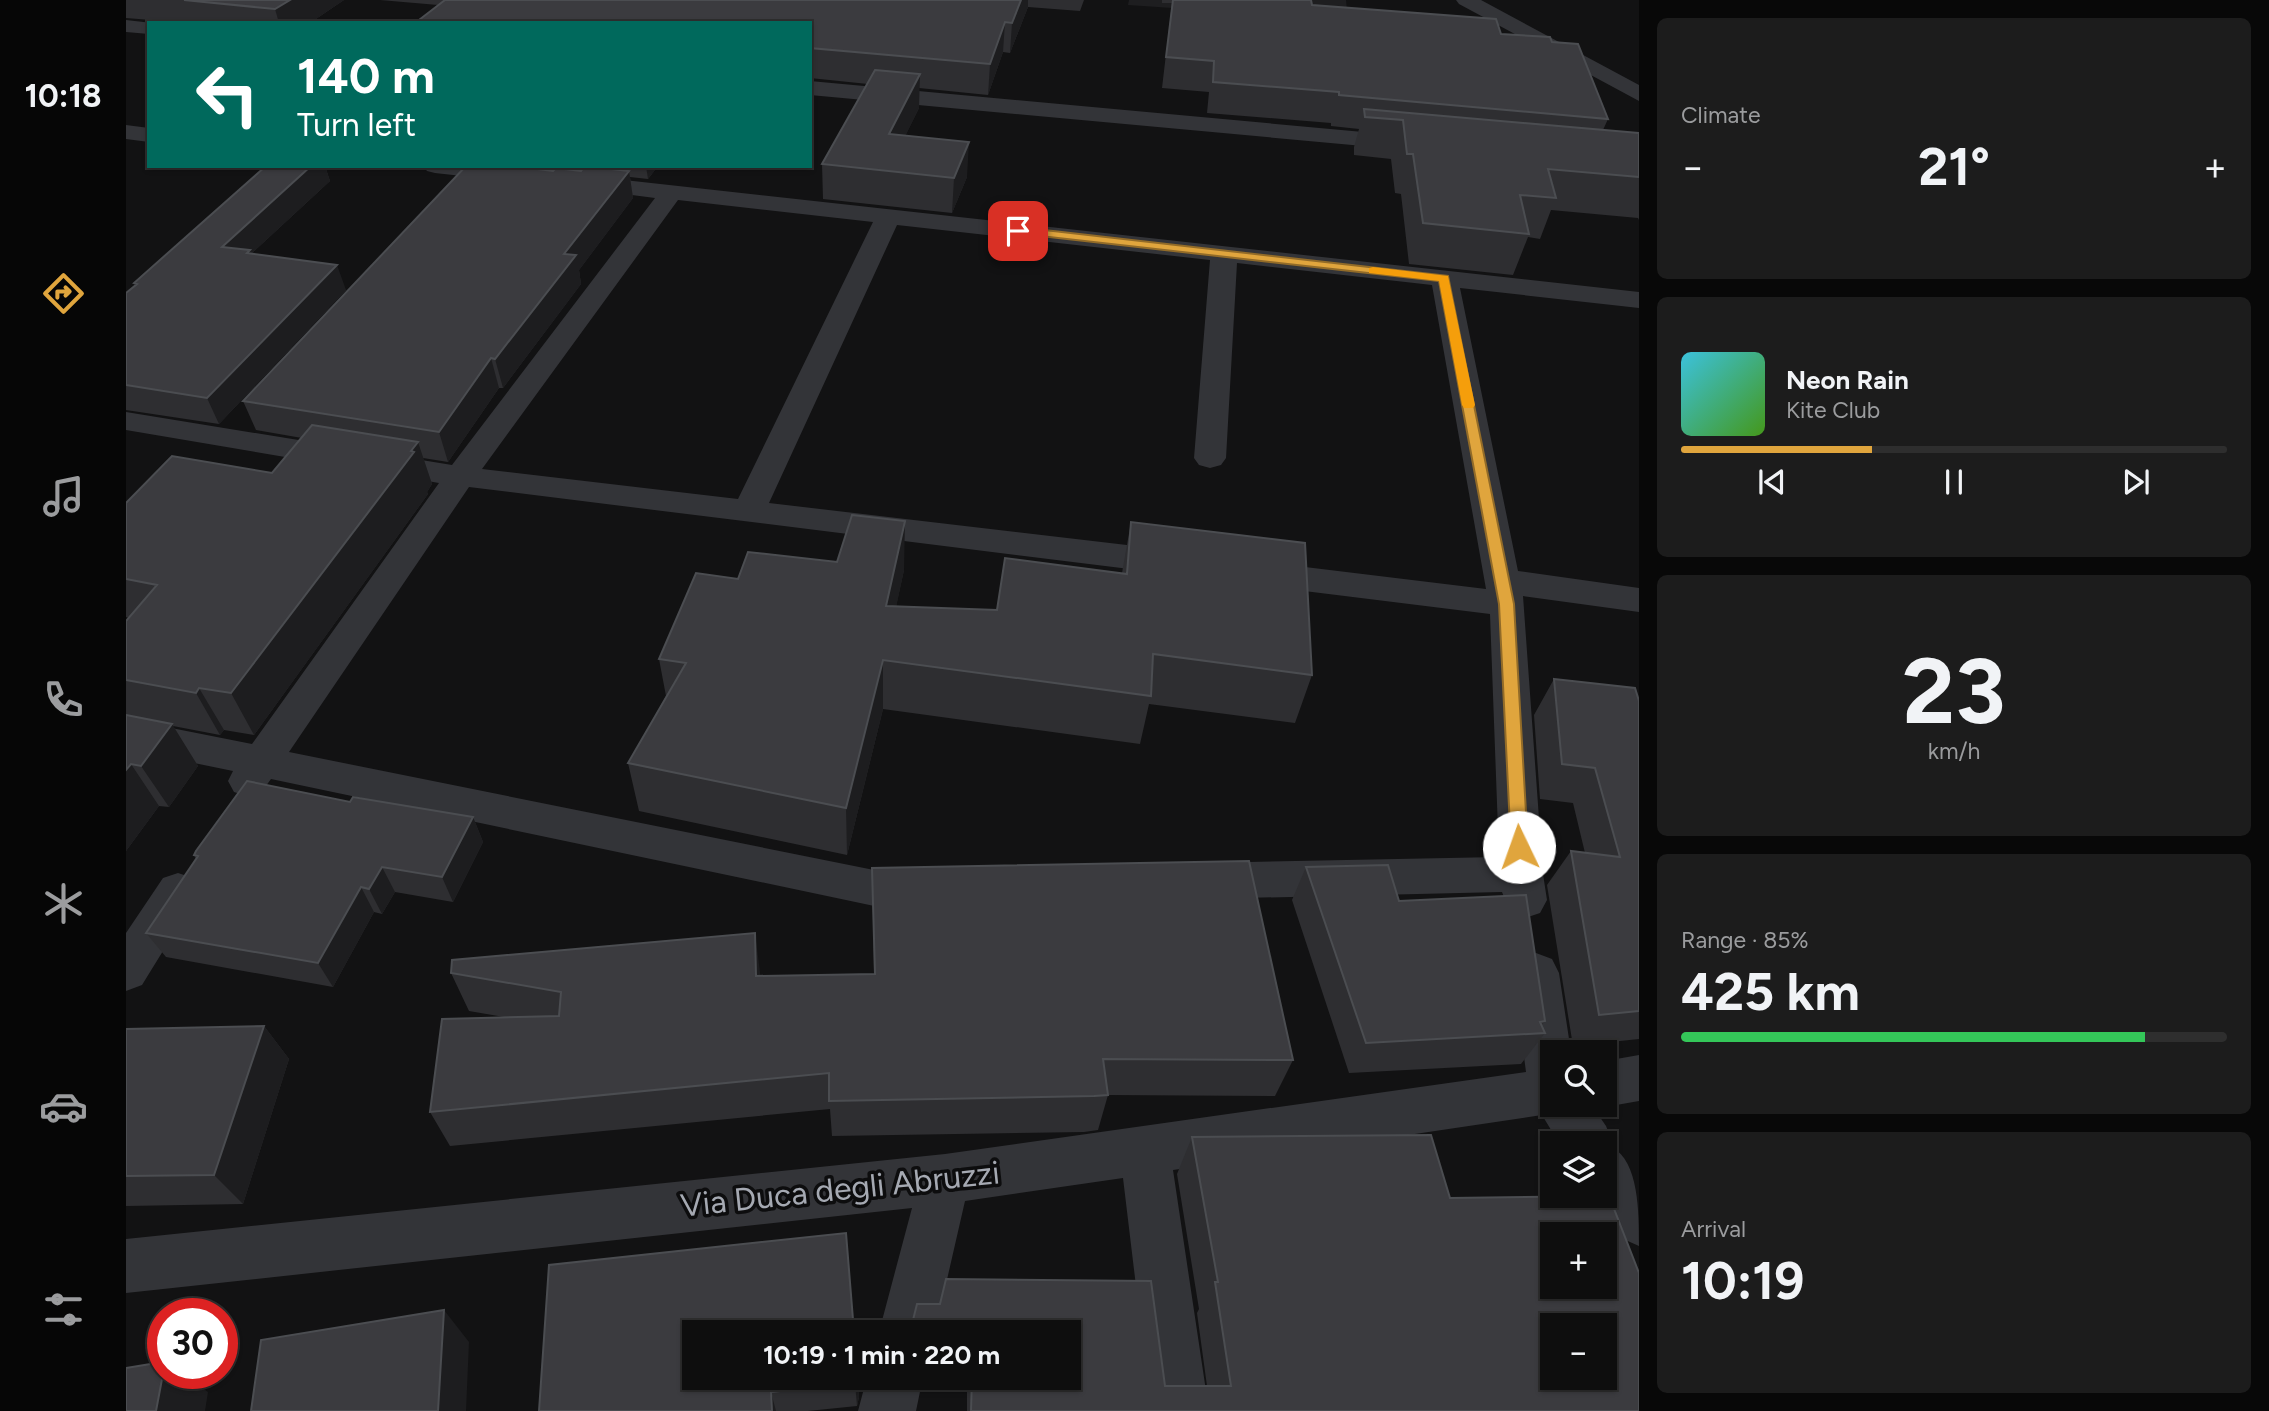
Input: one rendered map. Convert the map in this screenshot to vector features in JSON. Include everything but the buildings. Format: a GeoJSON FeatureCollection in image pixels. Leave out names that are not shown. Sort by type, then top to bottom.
{"type":"FeatureCollection","features":[{"type":"Feature","properties":{"kind":"street"},"geometry":{"type":"LineString","coordinates":[[1466,0],[1639,93]]}},
{"type":"Feature","properties":{"kind":"street"},"geometry":{"type":"LineString","coordinates":[[126,26],[147,28]]}},
{"type":"Feature","properties":{"kind":"street"},"geometry":{"type":"LineString","coordinates":[[812,88],[1432,145]]}},
{"type":"Feature","properties":{"kind":"street"},"geometry":{"type":"LineString","coordinates":[[126,132],[147,135]]}},
{"type":"Feature","properties":{"kind":"street"},"geometry":{"type":"LineString","coordinates":[[439,168],[467,181],[548,178],[1639,300]]}},
{"type":"Feature","properties":{"kind":"street"},"geometry":{"type":"LineString","coordinates":[[231,808],[460,477],[673,192]]}},
{"type":"Feature","properties":{"kind":"street"},"geometry":{"type":"LineString","coordinates":[[749,510],[889,216]]}},
{"type":"Feature","properties":{"kind":"street"},"geometry":{"type":"LineString","coordinates":[[1210,458],[1224,254]]}},
{"type":"Feature","properties":{"kind":"street"},"geometry":{"type":"LineString","coordinates":[[1444,278],[1505,592],[1521,874],[1546,1040]]}},
{"type":"Feature","properties":{"kind":"street"},"geometry":{"type":"LineString","coordinates":[[126,421],[460,477],[1215,568],[1505,592],[1639,600]]}},
{"type":"Feature","properties":{"kind":"street"},"geometry":{"type":"LineString","coordinates":[[126,734],[879,889],[963,887]]}},
{"type":"Feature","properties":{"kind":"street"},"geometry":{"type":"LineString","coordinates":[[126,971],[193,866]]}},
{"type":"Feature","properties":{"kind":"street"},"geometry":{"type":"LineString","coordinates":[[1158,882],[1521,874]]}},
{"type":"Feature","properties":{"kind":"street"},"geometry":{"type":"LineString","coordinates":[[1617,1082],[1639,1078]]}},
{"type":"Feature","properties":{"kind":"street","name":"Via Duca degli Abruzzi"},"geometry":{"type":"LineString","coordinates":[[126,1266],[945,1179],[1540,1093]]}},
{"type":"Feature","properties":{"kind":"street"},"geometry":{"type":"LineString","coordinates":[[1145,1150],[1181,1411]]}},
{"type":"Feature","properties":{"kind":"street"},"geometry":{"type":"LineString","coordinates":[[909,1320],[945,1179]]}},
{"type":"Feature","properties":{"kind":"street"},"geometry":{"type":"LineString","coordinates":[[1617,1187],[1639,1220]]}},
{"type":"Feature","properties":{"kind":"street"},"geometry":{"type":"LineString","coordinates":[[887,1411],[892,1390]]}},
{"type":"Feature","properties":{"kind":"shaded area"},"geometry":{"type":"Polygon","coordinates":[[[1129,0],[1346,0],[1348,20],[1128,5],[1129,0]]]}},
{"type":"Feature","properties":{"kind":"slow traffic"},"geometry":{"type":"LineString","coordinates":[[1373,270],[1444,278],[1469,405]]}},
{"type":"Feature","properties":{"kind":"route"},"geometry":{"type":"LineString","coordinates":[[1018,231],[1444,278],[1507,604],[1519,847]]}}]}
